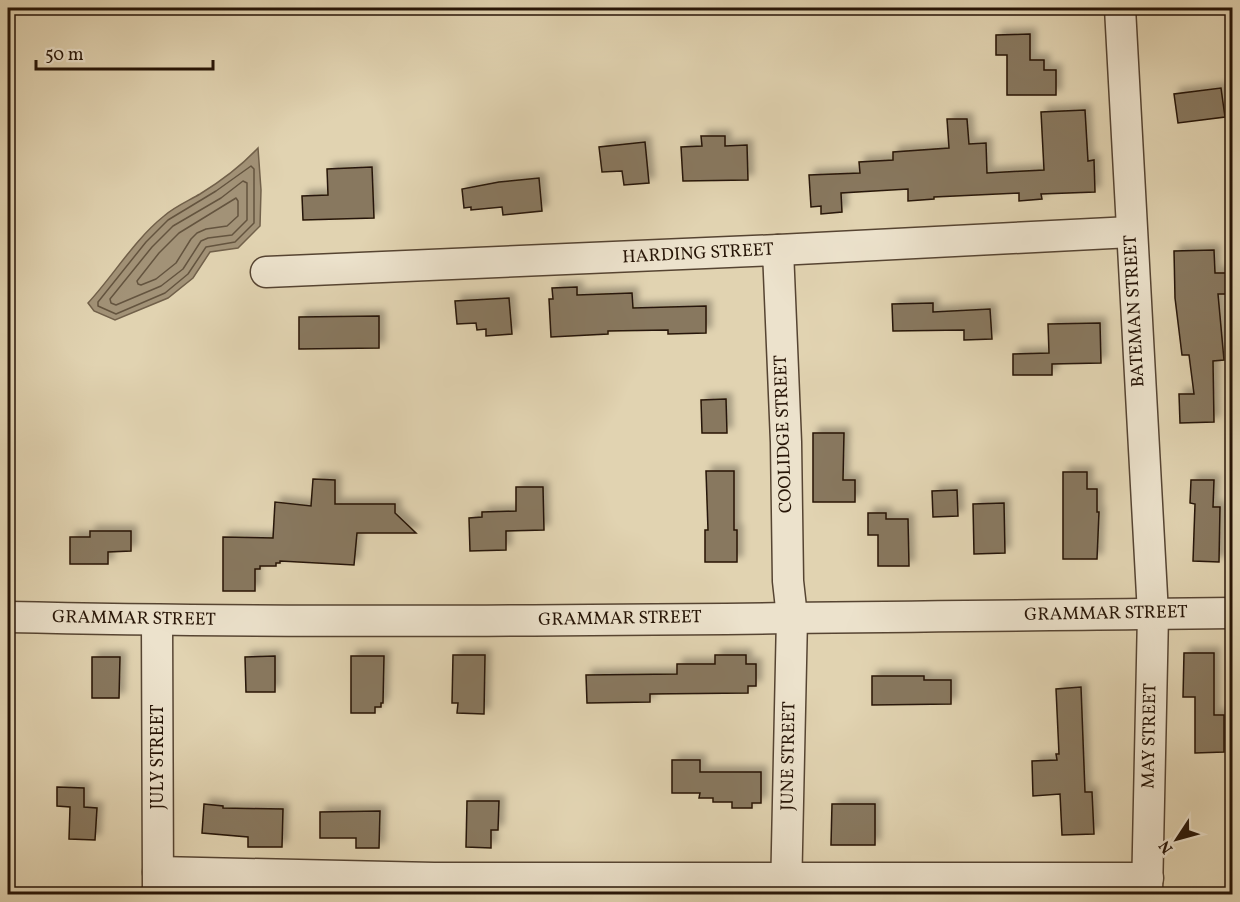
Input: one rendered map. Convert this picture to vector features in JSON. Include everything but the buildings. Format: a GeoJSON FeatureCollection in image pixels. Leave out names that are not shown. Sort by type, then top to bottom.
{"type":"FeatureCollection","features":[{"type":"Feature","properties":{"kind":"street","name":"BATEMAN STREET"},"geometry":{"type":"LineString","coordinates":[[1120,8],[1153,614]]}},
{"type":"Feature","properties":{"kind":"street","name":"HARDING STREET"},"geometry":{"type":"LineString","coordinates":[[266,272],[1131,232]]}},
{"type":"Feature","properties":{"kind":"street","name":"COOLIDGE STREET"},"geometry":{"type":"LineString","coordinates":[[778,250],[786,442],[788,581],[792,617]]}},
{"type":"Feature","properties":{"kind":"street","name":"GRAMMAR STREET"},"geometry":{"type":"LineString","coordinates":[[8,617],[478,621],[1233,613]]}},
{"type":"Feature","properties":{"kind":"street","name":"MAY STREET"},"geometry":{"type":"LineString","coordinates":[[1147,886],[1153,614]]}},
{"type":"Feature","properties":{"kind":"street","name":"JUNE STREET"},"geometry":{"type":"LineString","coordinates":[[786,887],[792,617]]}},
{"type":"Feature","properties":{"kind":"street","name":"JULY STREET"},"geometry":{"type":"LineString","coordinates":[[157,620],[158,883]]}},
{"type":"Feature","properties":{"kind":"street"},"geometry":{"type":"LineString","coordinates":[[158,883],[381,878],[786,887],[1147,886]]}},
{"type":"Feature","properties":{"kind":"water"},"geometry":{"type":"Polygon","coordinates":[[[258,148],[261,190],[260,226],[238,248],[210,252],[193,278],[168,298],[115,320],[94,311],[88,303],[153,225],[172,210],[223,178],[258,148]]]}}]}
